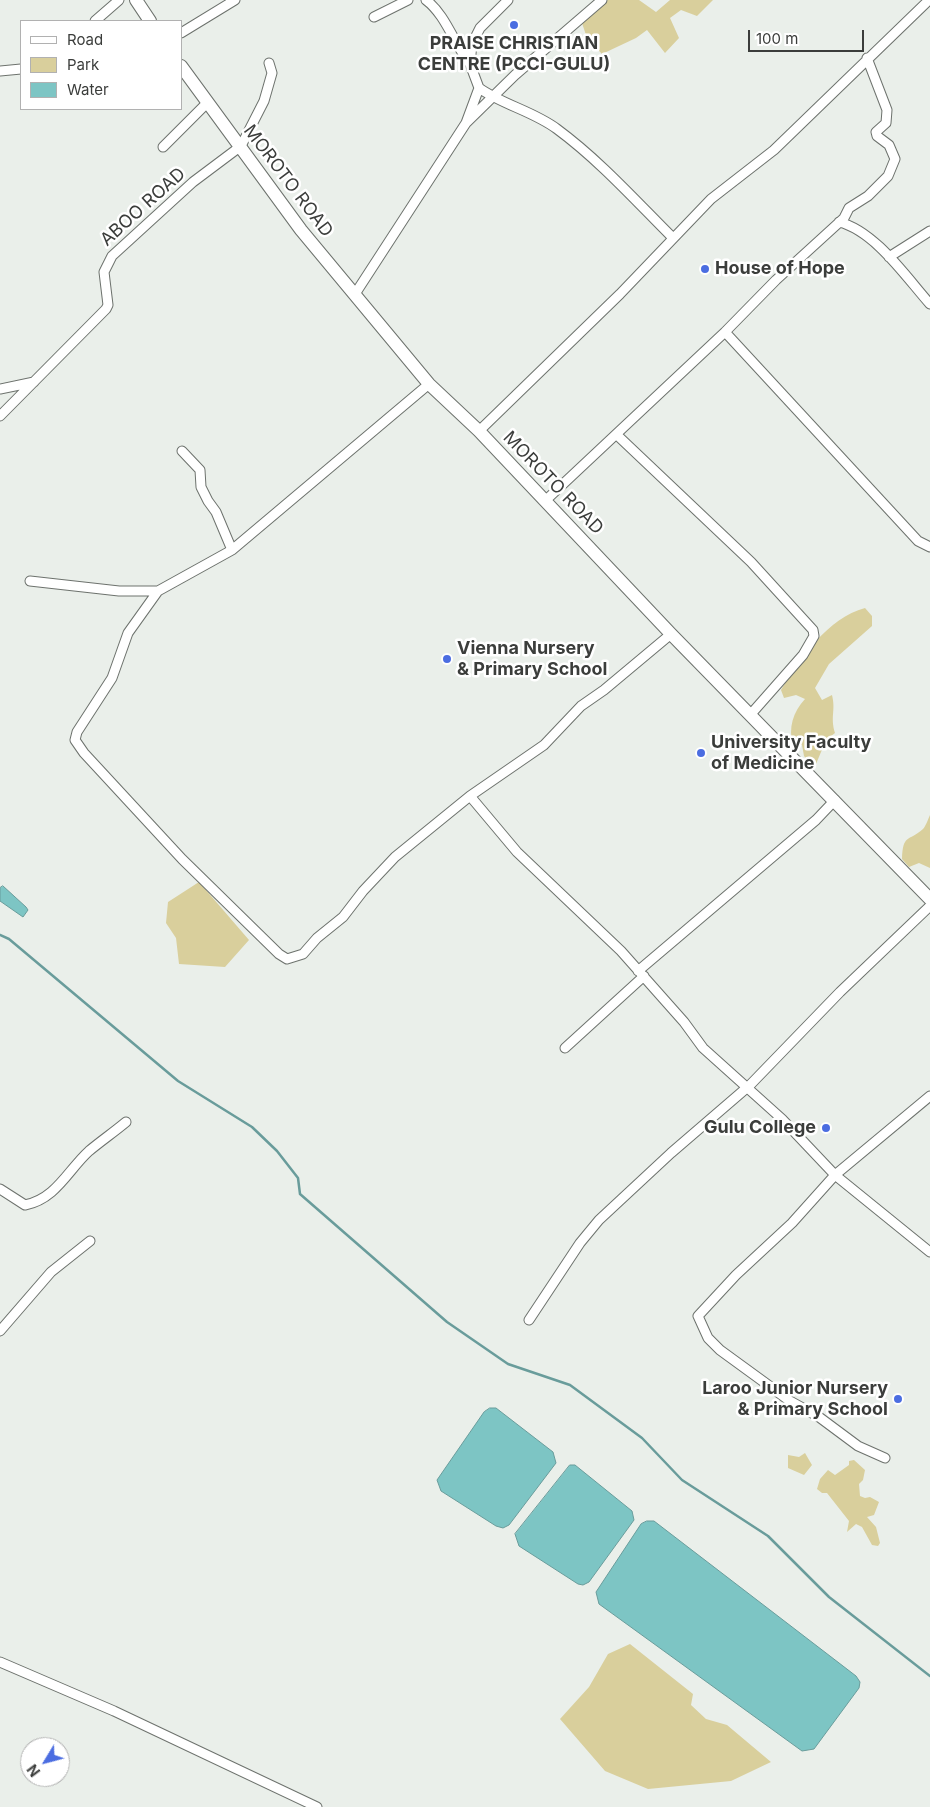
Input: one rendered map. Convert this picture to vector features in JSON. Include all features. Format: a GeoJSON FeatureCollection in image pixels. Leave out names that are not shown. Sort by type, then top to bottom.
{"type":"FeatureCollection","features":[{"type":"Feature","properties":{"kind":"main road"},"geometry":{"type":"LineString","coordinates":[[136,0],[149,20]]}},
{"type":"Feature","properties":{"kind":"main road","name":"MOROTO ROAD"},"geometry":{"type":"LineString","coordinates":[[182,67],[301,230],[429,384],[479,431],[671,634],[930,899]]}},
{"type":"Feature","properties":{"kind":"street"},"geometry":{"type":"LineString","coordinates":[[95,20],[119,0]]}},
{"type":"Feature","properties":{"kind":"street"},"geometry":{"type":"LineString","coordinates":[[182,32],[235,0]]}},
{"type":"Feature","properties":{"kind":"street"},"geometry":{"type":"LineString","coordinates":[[374,17],[408,0]]}},
{"type":"Feature","properties":{"kind":"street"},"geometry":{"type":"LineString","coordinates":[[426,0],[437,10],[458,49],[470,64],[479,88],[492,98],[540,118],[556,128],[623,187],[672,237]]}},
{"type":"Feature","properties":{"kind":"street"},"geometry":{"type":"LineString","coordinates":[[470,64],[472,44],[475,36],[508,0]]}},
{"type":"Feature","properties":{"kind":"street"},"geometry":{"type":"LineString","coordinates":[[466,123],[602,0]]}},
{"type":"Feature","properties":{"kind":"street"},"geometry":{"type":"LineString","coordinates":[[479,431],[620,294],[672,237],[724,188],[774,150],[929,0]]}},
{"type":"Feature","properties":{"kind":"street"},"geometry":{"type":"LineString","coordinates":[[546,500],[618,435],[776,280],[839,222],[850,208],[864,199],[888,176],[894,163],[889,145],[877,136],[876,132],[886,123],[888,110],[867,58]]}},
{"type":"Feature","properties":{"kind":"street"},"geometry":{"type":"LineString","coordinates":[[241,146],[264,101],[272,72],[269,63]]}},
{"type":"Feature","properties":{"kind":"street"},"geometry":{"type":"LineString","coordinates":[[0,71],[20,69]]}},
{"type":"Feature","properties":{"kind":"street"},"geometry":{"type":"LineString","coordinates":[[355,294],[466,123],[479,88]]}},
{"type":"Feature","properties":{"kind":"street"},"geometry":{"type":"LineString","coordinates":[[163,146],[208,102]]}},
{"type":"Feature","properties":{"kind":"street","name":"ABOO ROAD"},"geometry":{"type":"LineString","coordinates":[[0,416],[106,310],[108,305],[104,272],[112,256],[193,182],[241,146]]}},
{"type":"Feature","properties":{"kind":"street"},"geometry":{"type":"LineString","coordinates":[[839,222],[859,230],[889,257],[930,304]]}},
{"type":"Feature","properties":{"kind":"street"},"geometry":{"type":"LineString","coordinates":[[889,257],[930,231]]}},
{"type":"Feature","properties":{"kind":"street"},"geometry":{"type":"LineString","coordinates":[[725,332],[918,541],[930,547]]}},
{"type":"Feature","properties":{"kind":"street"},"geometry":{"type":"LineString","coordinates":[[0,389],[34,382]]}},
{"type":"Feature","properties":{"kind":"street"},"geometry":{"type":"LineString","coordinates":[[429,384],[232,550],[158,591],[128,633],[112,678],[77,732],[76,740],[84,753],[182,859],[279,954],[287,959],[303,954],[317,938],[343,917],[390,861],[470,796],[544,745],[580,706],[604,690],[671,634]]}},
{"type":"Feature","properties":{"kind":"street"},"geometry":{"type":"LineString","coordinates":[[618,435],[751,562],[813,630],[814,636],[803,655],[751,714]]}},
{"type":"Feature","properties":{"kind":"street"},"geometry":{"type":"LineString","coordinates":[[182,451],[200,470],[202,487],[208,501],[216,512],[232,550]]}},
{"type":"Feature","properties":{"kind":"street"},"geometry":{"type":"LineString","coordinates":[[30,581],[119,590],[158,591]]}},
{"type":"Feature","properties":{"kind":"street"},"geometry":{"type":"LineString","coordinates":[[470,796],[517,852],[621,951],[684,1022],[703,1048],[782,1119],[835,1175],[930,1252]]}},
{"type":"Feature","properties":{"kind":"street"},"geometry":{"type":"LineString","coordinates":[[565,1048],[641,974],[816,820],[835,800]]}},
{"type":"Feature","properties":{"kind":"street"},"geometry":{"type":"LineString","coordinates":[[528,1320],[580,1243],[599,1220],[671,1153],[746,1088],[840,992],[930,906]]}},
{"type":"Feature","properties":{"kind":"street"},"geometry":{"type":"LineString","coordinates":[[885,1458],[858,1446],[819,1417],[790,1401],[720,1350],[708,1338],[698,1318],[736,1275],[792,1223],[835,1175],[930,1096]]}},
{"type":"Feature","properties":{"kind":"street"},"geometry":{"type":"LineString","coordinates":[[0,1189],[25,1205],[42,1201],[66,1180],[89,1151],[126,1122]]}},
{"type":"Feature","properties":{"kind":"street"},"geometry":{"type":"LineString","coordinates":[[0,1331],[51,1272],[90,1241]]}},
{"type":"Feature","properties":{"kind":"street"},"geometry":{"type":"LineString","coordinates":[[0,1662],[121,1714],[317,1807]]}},
{"type":"Feature","properties":{"kind":"green space"},"geometry":{"type":"Polygon","coordinates":[[[608,0],[639,0],[656,12],[670,0],[713,0],[697,16],[681,10],[670,18],[679,38],[665,53],[647,30],[636,38],[602,54],[587,38],[581,20],[608,0]]]}},
{"type":"Feature","properties":{"kind":"green space"},"geometry":{"type":"Polygon","coordinates":[[[865,608],[872,616],[872,626],[829,664],[815,688],[822,700],[832,695],[835,733],[826,740],[816,764],[810,763],[804,756],[802,745],[793,745],[791,732],[791,726],[797,709],[805,699],[796,695],[784,698],[781,690],[806,653],[827,630],[852,613],[865,608]]]}},
{"type":"Feature","properties":{"kind":"green space"},"geometry":{"type":"Polygon","coordinates":[[[930,815],[930,868],[919,863],[909,867],[902,859],[905,842],[923,829],[930,815]]]}},
{"type":"Feature","properties":{"kind":"green space"},"geometry":{"type":"Polygon","coordinates":[[[199,882],[249,940],[225,967],[179,964],[176,938],[166,923],[168,902],[199,882]]]}},
{"type":"Feature","properties":{"kind":"green space"},"geometry":{"type":"Polygon","coordinates":[[[805,1453],[812,1465],[804,1475],[788,1468],[788,1455],[799,1457],[805,1453]]]}},
{"type":"Feature","properties":{"kind":"green space"},"geometry":{"type":"Polygon","coordinates":[[[854,1460],[865,1470],[863,1480],[859,1484],[860,1496],[870,1497],[879,1502],[874,1515],[867,1517],[876,1527],[880,1543],[878,1546],[872,1545],[862,1527],[856,1524],[847,1532],[849,1521],[827,1493],[822,1493],[817,1489],[820,1479],[828,1470],[835,1475],[849,1465],[849,1461],[854,1460]]]}},
{"type":"Feature","properties":{"kind":"green space"},"geometry":{"type":"Polygon","coordinates":[[[630,1644],[693,1694],[691,1705],[706,1719],[727,1725],[771,1762],[731,1781],[648,1789],[605,1771],[560,1719],[589,1687],[608,1654],[630,1644]]]}},
{"type":"Feature","properties":{"kind":"water"},"geometry":{"type":"Polygon","coordinates":[[[3,886],[28,910],[23,917],[0,901],[0,888],[3,886]]]}},
{"type":"Feature","properties":{"kind":"water"},"geometry":{"type":"Polygon","coordinates":[[[490,1408],[496,1408],[553,1452],[556,1463],[509,1525],[503,1528],[496,1526],[441,1491],[437,1480],[484,1412],[490,1408]]]}},
{"type":"Feature","properties":{"kind":"water"},"geometry":{"type":"Polygon","coordinates":[[[570,1465],[575,1465],[632,1511],[634,1520],[589,1582],[583,1585],[578,1584],[519,1546],[515,1534],[570,1465]]]}},
{"type":"Feature","properties":{"kind":"water"},"geometry":{"type":"Polygon","coordinates":[[[647,1521],[654,1521],[856,1676],[860,1682],[859,1688],[814,1749],[802,1751],[599,1604],[596,1592],[641,1524],[647,1521]]]}},
{"type":"Feature","properties":{"kind":"waterway"},"geometry":{"type":"LineString","coordinates":[[0,935],[9,939],[178,1081],[252,1127],[277,1151],[298,1178],[300,1194],[447,1322],[508,1364],[570,1385],[642,1438],[682,1480],[768,1536],[829,1597],[930,1676]]}},
{"type":"Feature","properties":{"kind":"place","name":"PRAISE CHRISTIAN CENTRE (PCCI-GULU)"},"geometry":{"type":"Point","coordinates":[514,25]}},
{"type":"Feature","properties":{"kind":"place","name":"House of Hope"},"geometry":{"type":"Point","coordinates":[705,269]}},
{"type":"Feature","properties":{"kind":"place","name":"Vienna Nursery & Primary School"},"geometry":{"type":"Point","coordinates":[447,659]}},
{"type":"Feature","properties":{"kind":"place","name":"University Faculty of Medicine"},"geometry":{"type":"Point","coordinates":[701,753]}},
{"type":"Feature","properties":{"kind":"place","name":"Gulu College"},"geometry":{"type":"Point","coordinates":[826,1128]}},
{"type":"Feature","properties":{"kind":"place","name":"Laroo Junior Nursery & Primary School"},"geometry":{"type":"Point","coordinates":[898,1399]}}]}
